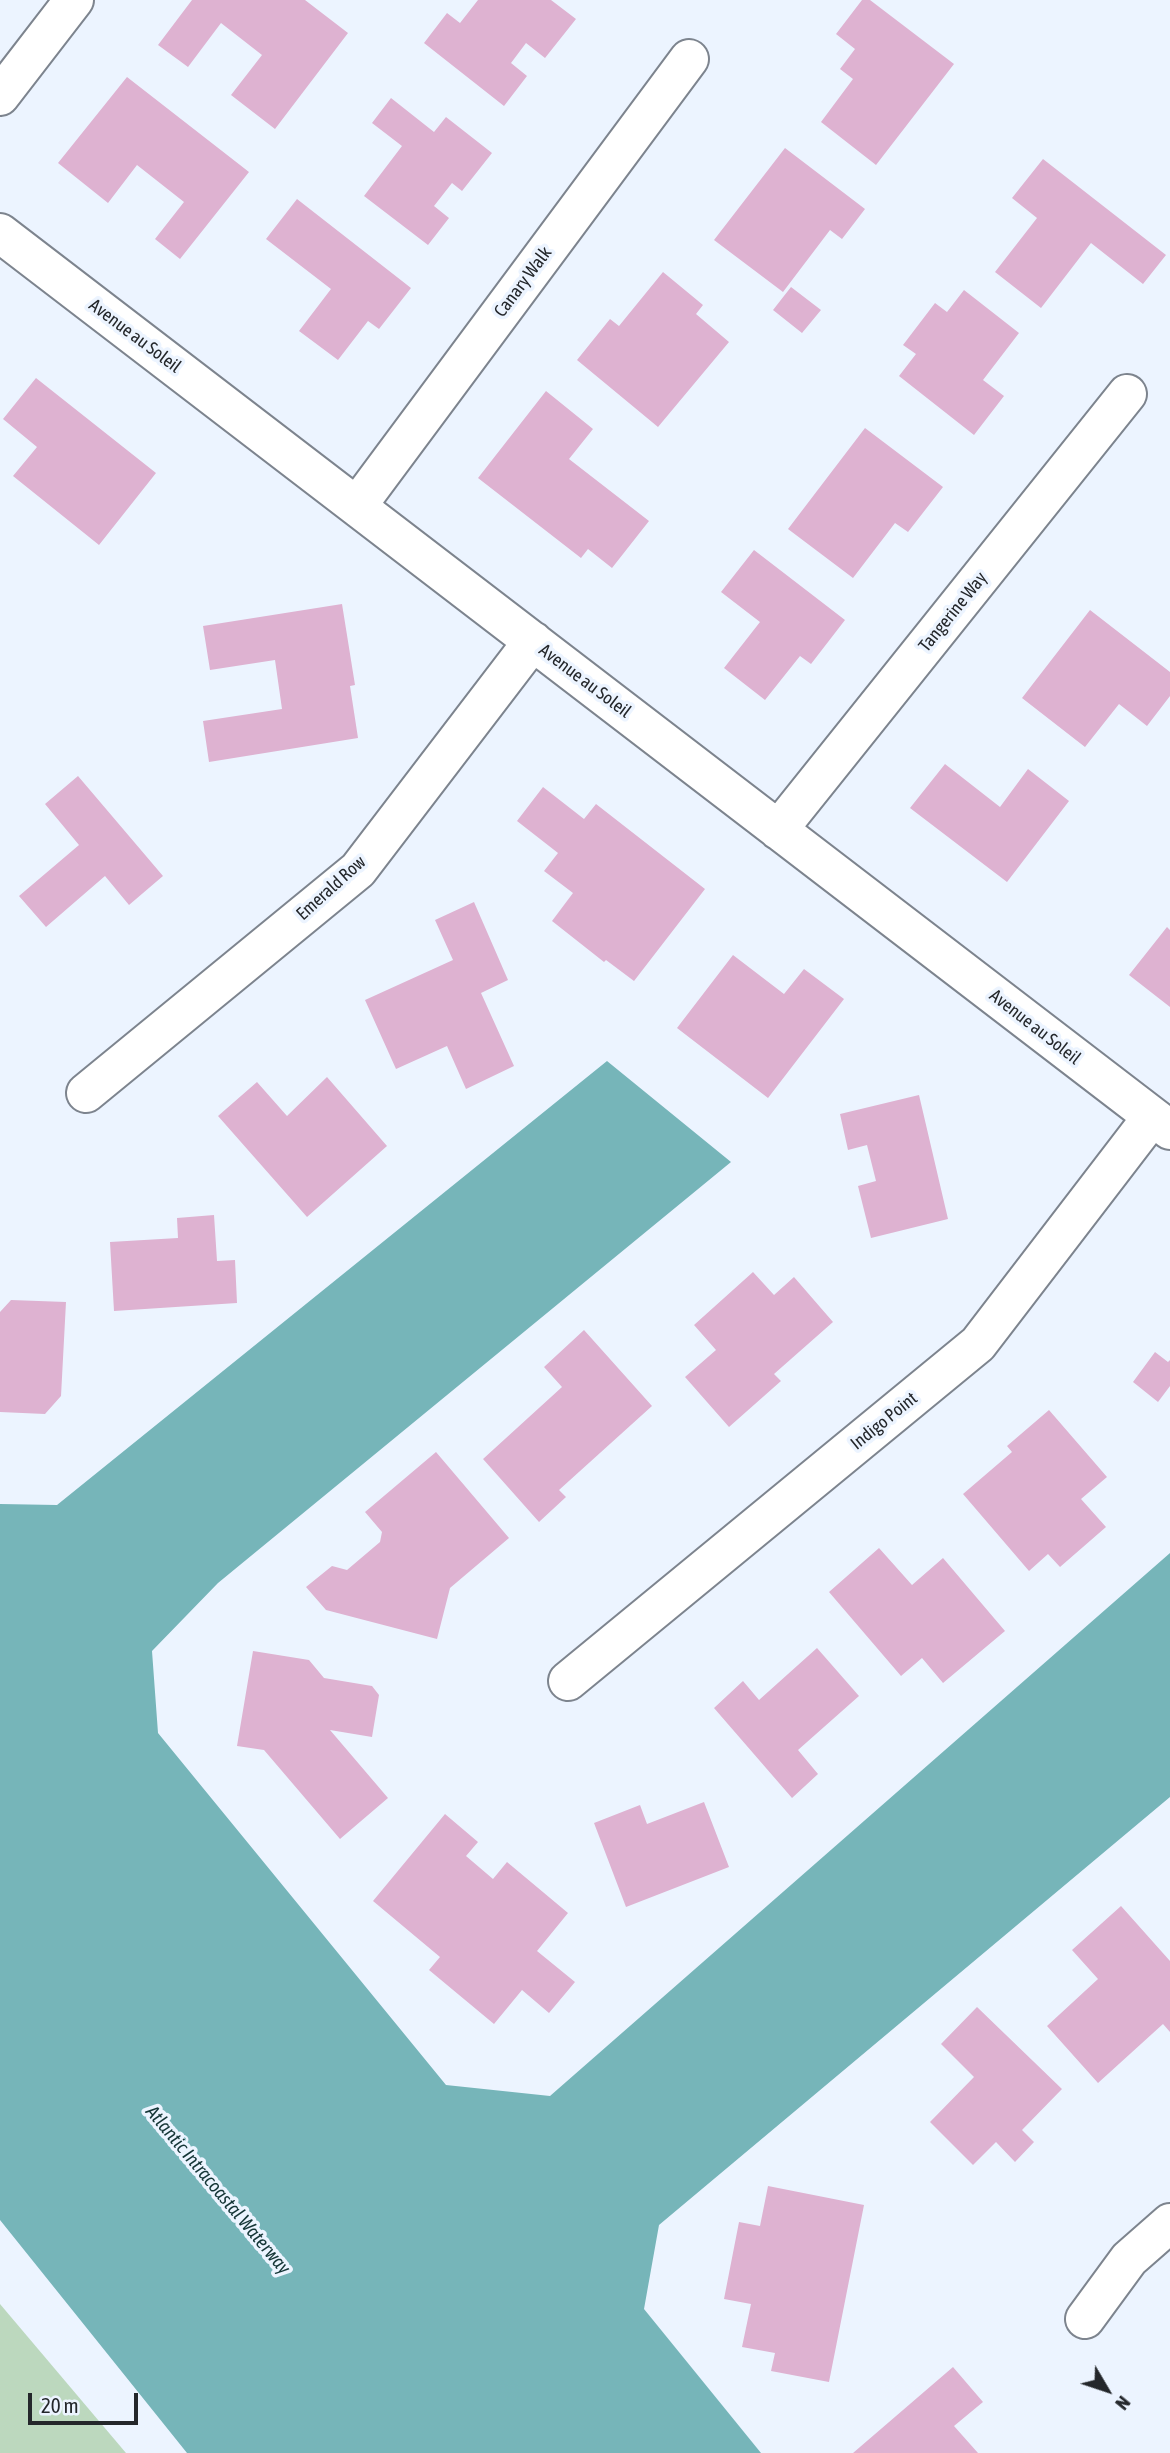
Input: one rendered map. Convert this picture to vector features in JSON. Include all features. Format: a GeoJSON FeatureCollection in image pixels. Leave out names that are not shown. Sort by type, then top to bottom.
{"type":"FeatureCollection","features":[{"type":"Feature","properties":{"kind":"street"},"geometry":{"type":"LineString","coordinates":[[0,96],[74,0]]}},
{"type":"Feature","properties":{"kind":"street","name":"Canary Walk"},"geometry":{"type":"LineString","coordinates":[[358,506],[690,59]]}},
{"type":"Feature","properties":{"kind":"street","name":"Avenue au Soleil"},"geometry":{"type":"LineString","coordinates":[[0,233],[1161,1124]]}},
{"type":"Feature","properties":{"kind":"street","name":"Tangerine Way"},"geometry":{"type":"LineString","coordinates":[[778,830],[1127,394]]}},
{"type":"Feature","properties":{"kind":"street","name":"Emerald Row"},"geometry":{"type":"LineString","coordinates":[[86,1093],[358,870],[533,641]]}},
{"type":"Feature","properties":{"kind":"street","name":"Indigo Point"},"geometry":{"type":"LineString","coordinates":[[569,1681],[978,1345],[1161,1124]]}},
{"type":"Feature","properties":{"kind":"street"},"geometry":{"type":"LineString","coordinates":[[1085,2319],[1129,2259],[1170,2223]]}},
{"type":"Feature","properties":{"kind":"green space"},"geometry":{"type":"Polygon","coordinates":[[[0,2304],[126,2453],[0,2453],[0,2304]]]}},
{"type":"Feature","properties":{"kind":"water","name":"Atlantic Intracoastal Waterway"},"geometry":{"type":"Polygon","coordinates":[[[607,1061],[731,1162],[218,1583],[152,1651],[158,1733],[446,2085],[550,2096],[1170,1553],[1170,1797],[659,2225],[644,2309],[761,2453],[187,2453],[0,2220],[0,1504],[57,1505],[607,1061]]]}},
{"type":"Feature","properties":{"kind":"building"},"geometry":{"type":"Polygon","coordinates":[[[192,0],[305,0],[348,33],[275,129],[231,95],[262,55],[221,23],[188,67],[158,45],[192,0]]]}},
{"type":"Feature","properties":{"kind":"building"},"geometry":{"type":"Polygon","coordinates":[[[478,0],[551,0],[576,19],[545,58],[526,43],[511,63],[527,76],[504,106],[424,43],[447,13],[460,23],[478,0]]]}},
{"type":"Feature","properties":{"kind":"building"},"geometry":{"type":"Polygon","coordinates":[[[862,0],[870,0],[954,64],[876,165],[821,122],[853,79],[840,69],[855,49],[836,34],[862,0]]]}},
{"type":"Feature","properties":{"kind":"building"},"geometry":{"type":"Polygon","coordinates":[[[127,77],[249,172],[180,259],[155,239],[184,202],[137,165],[108,203],[58,163],[127,77]]]}},
{"type":"Feature","properties":{"kind":"building"},"geometry":{"type":"Polygon","coordinates":[[[391,98],[434,132],[446,117],[492,153],[462,191],[452,183],[434,206],[449,218],[428,245],[364,196],[402,146],[372,123],[391,98]]]}},
{"type":"Feature","properties":{"kind":"building"},"geometry":{"type":"Polygon","coordinates":[[[785,148],[865,209],[842,239],[830,230],[783,292],[714,240],[785,148]]]}},
{"type":"Feature","properties":{"kind":"building"},"geometry":{"type":"Polygon","coordinates":[[[1043,159],[1166,255],[1143,284],[1091,243],[1041,308],[995,272],[1037,218],[1012,198],[1043,159]]]}},
{"type":"Feature","properties":{"kind":"building"},"geometry":{"type":"Polygon","coordinates":[[[297,199],[411,288],[379,329],[368,321],[338,360],[299,331],[331,289],[266,239],[297,199]]]}},
{"type":"Feature","properties":{"kind":"building"},"geometry":{"type":"Polygon","coordinates":[[[663,272],[703,305],[696,314],[729,342],[658,427],[577,360],[610,319],[619,326],[663,272]]]}},
{"type":"Feature","properties":{"kind":"building"},"geometry":{"type":"Polygon","coordinates":[[[791,287],[821,310],[802,333],[773,310],[791,287]]]}},
{"type":"Feature","properties":{"kind":"building"},"geometry":{"type":"Polygon","coordinates":[[[964,290],[1019,333],[983,380],[1004,396],[974,435],[899,376],[916,354],[903,345],[935,303],[947,312],[964,290]]]}},
{"type":"Feature","properties":{"kind":"building"},"geometry":{"type":"Polygon","coordinates":[[[36,378],[156,473],[99,545],[13,476],[37,447],[3,419],[36,378]]]}},
{"type":"Feature","properties":{"kind":"building"},"geometry":{"type":"Polygon","coordinates":[[[546,391],[593,429],[569,459],[649,521],[612,568],[588,549],[581,558],[478,478],[546,391]]]}},
{"type":"Feature","properties":{"kind":"building"},"geometry":{"type":"Polygon","coordinates":[[[865,428],[943,487],[908,532],[895,523],[853,578],[788,529],[865,428]]]}},
{"type":"Feature","properties":{"kind":"building"},"geometry":{"type":"Polygon","coordinates":[[[754,550],[845,620],[811,664],[800,656],[765,700],[724,668],[760,622],[721,592],[754,550]]]}},
{"type":"Feature","properties":{"kind":"building"},"geometry":{"type":"Polygon","coordinates":[[[342,604],[355,685],[350,686],[358,738],[209,762],[203,721],[282,709],[275,660],[210,670],[203,626],[342,604]]]}},
{"type":"Feature","properties":{"kind":"building"},"geometry":{"type":"Polygon","coordinates":[[[1090,610],[1170,672],[1170,696],[1147,726],[1119,704],[1085,747],[1022,698],[1090,610]]]}},
{"type":"Feature","properties":{"kind":"building"},"geometry":{"type":"Polygon","coordinates":[[[945,764],[1000,807],[1028,769],[1069,801],[1007,882],[910,808],[945,764]]]}},
{"type":"Feature","properties":{"kind":"building"},"geometry":{"type":"Polygon","coordinates":[[[78,776],[163,876],[129,905],[105,876],[46,927],[19,896],[79,845],[45,804],[78,776]]]}},
{"type":"Feature","properties":{"kind":"building"},"geometry":{"type":"Polygon","coordinates":[[[543,787],[584,819],[596,804],[705,889],[634,981],[606,960],[604,962],[552,921],[573,893],[544,871],[558,853],[517,821],[543,787]]]}},
{"type":"Feature","properties":{"kind":"building"},"geometry":{"type":"Polygon","coordinates":[[[474,902],[508,980],[481,993],[514,1066],[466,1089],[447,1046],[396,1069],[365,1000],[453,960],[435,920],[474,902]]]}},
{"type":"Feature","properties":{"kind":"building"},"geometry":{"type":"Polygon","coordinates":[[[1167,927],[1170,930],[1170,1007],[1129,975],[1167,927]]]}},
{"type":"Feature","properties":{"kind":"building"},"geometry":{"type":"Polygon","coordinates":[[[733,955],[784,994],[804,969],[844,999],[768,1098],[677,1028],[733,955]]]}},
{"type":"Feature","properties":{"kind":"building"},"geometry":{"type":"Polygon","coordinates":[[[327,1077],[387,1146],[307,1217],[218,1116],[257,1082],[287,1116],[327,1077]]]}},
{"type":"Feature","properties":{"kind":"building"},"geometry":{"type":"Polygon","coordinates":[[[919,1095],[948,1219],[871,1238],[858,1186],[876,1181],[867,1145],[848,1150],[840,1114],[919,1095]]]}},
{"type":"Feature","properties":{"kind":"building"},"geometry":{"type":"Polygon","coordinates":[[[214,1215],[217,1261],[235,1260],[237,1303],[114,1311],[110,1242],[178,1238],[177,1218],[214,1215]]]}},
{"type":"Feature","properties":{"kind":"building"},"geometry":{"type":"Polygon","coordinates":[[[753,1272],[774,1295],[794,1277],[833,1322],[774,1374],[781,1381],[729,1427],[685,1377],[716,1350],[694,1325],[753,1272]]]}},
{"type":"Feature","properties":{"kind":"building"},"geometry":{"type":"Polygon","coordinates":[[[11,1300],[66,1302],[61,1396],[45,1414],[0,1412],[0,1312],[11,1300]]]}},
{"type":"Feature","properties":{"kind":"building"},"geometry":{"type":"Polygon","coordinates":[[[584,1330],[652,1406],[559,1490],[566,1497],[539,1522],[483,1459],[562,1387],[544,1367],[584,1330]]]}},
{"type":"Feature","properties":{"kind":"building"},"geometry":{"type":"Polygon","coordinates":[[[1155,1352],[1168,1362],[1170,1360],[1170,1386],[1158,1402],[1133,1382],[1155,1352]]]}},
{"type":"Feature","properties":{"kind":"building"},"geometry":{"type":"Polygon","coordinates":[[[1049,1410],[1107,1477],[1081,1499],[1106,1527],[1060,1567],[1048,1554],[1029,1571],[963,1494],[1012,1452],[1007,1446],[1049,1410]]]}},
{"type":"Feature","properties":{"kind":"building"},"geometry":{"type":"Polygon","coordinates":[[[436,1452],[509,1538],[450,1588],[437,1639],[326,1610],[306,1587],[332,1566],[347,1570],[380,1542],[382,1532],[365,1512],[436,1452]]]}},
{"type":"Feature","properties":{"kind":"building"},"geometry":{"type":"Polygon","coordinates":[[[879,1548],[912,1585],[943,1558],[1005,1631],[943,1683],[922,1658],[901,1676],[829,1592],[879,1548]]]}},
{"type":"Feature","properties":{"kind":"building"},"geometry":{"type":"Polygon","coordinates":[[[817,1648],[859,1696],[798,1750],[818,1774],[792,1798],[714,1708],[743,1681],[759,1700],[817,1648]]]}},
{"type":"Feature","properties":{"kind":"building"},"geometry":{"type":"Polygon","coordinates":[[[253,1651],[309,1660],[324,1678],[372,1686],[379,1695],[372,1737],[330,1730],[388,1798],[340,1839],[264,1750],[237,1746],[253,1651]]]}},
{"type":"Feature","properties":{"kind":"building"},"geometry":{"type":"Polygon","coordinates":[[[704,1802],[729,1867],[626,1907],[594,1823],[640,1805],[647,1824],[704,1802]]]}},
{"type":"Feature","properties":{"kind":"building"},"geometry":{"type":"Polygon","coordinates":[[[445,1814],[478,1842],[466,1856],[493,1879],[507,1862],[568,1913],[537,1951],[575,1982],[549,2013],[522,1990],[494,2024],[429,1970],[440,1957],[373,1901],[445,1814]]]}},
{"type":"Feature","properties":{"kind":"building"},"geometry":{"type":"Polygon","coordinates":[[[1121,1906],[1170,1961],[1170,2032],[1163,2024],[1098,2083],[1047,2026],[1098,1979],[1072,1950],[1121,1906]]]}},
{"type":"Feature","properties":{"kind":"building"},"geometry":{"type":"Polygon","coordinates":[[[977,2007],[1062,2089],[1022,2130],[1034,2142],[1015,2162],[996,2142],[973,2165],[930,2122],[974,2077],[941,2044],[977,2007]]]}},
{"type":"Feature","properties":{"kind":"building"},"geometry":{"type":"Polygon","coordinates":[[[768,2186],[864,2205],[829,2382],[771,2371],[775,2353],[742,2347],[751,2304],[724,2299],[739,2222],[760,2226],[768,2186]]]}},
{"type":"Feature","properties":{"kind":"building"},"geometry":{"type":"Polygon","coordinates":[[[953,2367],[983,2402],[954,2426],[978,2453],[853,2453],[953,2367]]]}}]}
